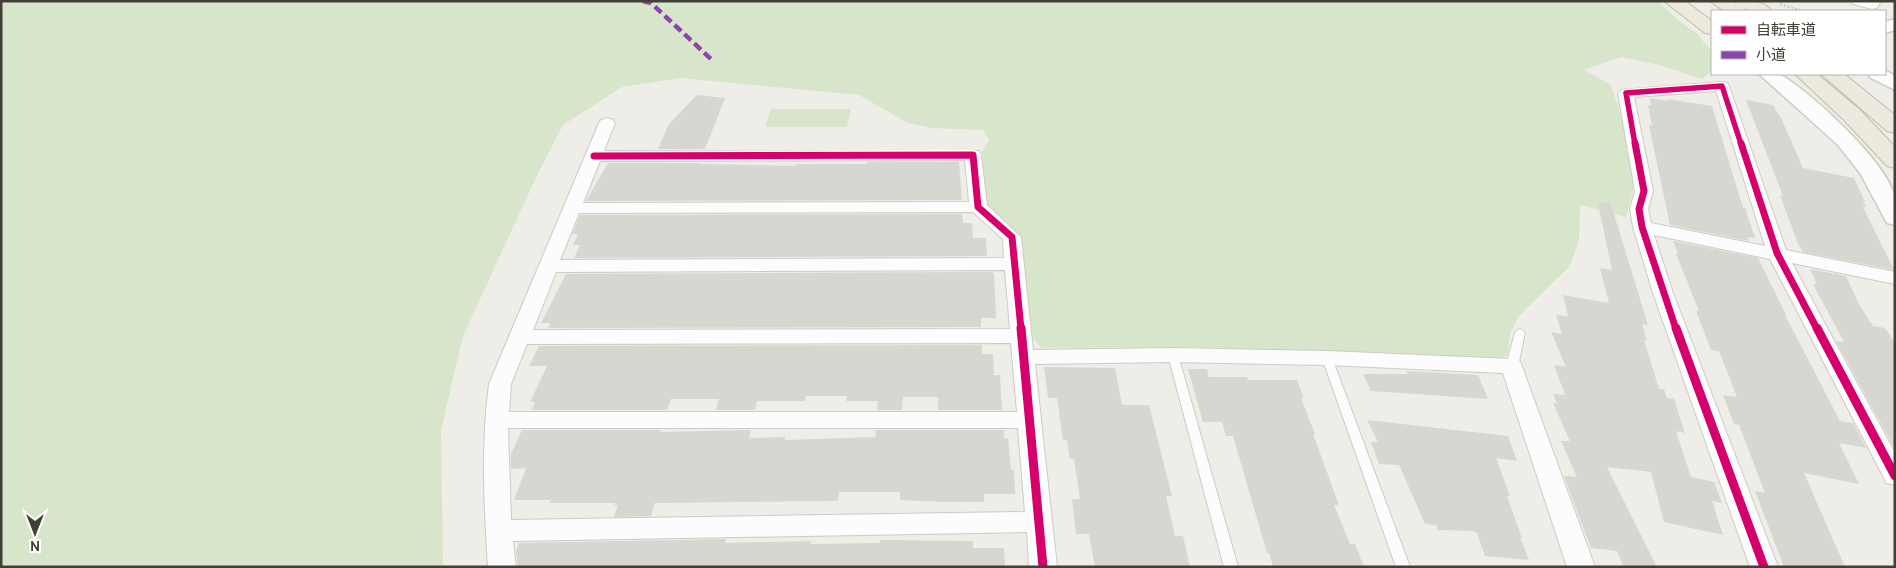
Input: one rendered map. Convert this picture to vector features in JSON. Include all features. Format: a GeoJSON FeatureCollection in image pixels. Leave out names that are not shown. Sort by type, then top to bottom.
{"type":"FeatureCollection","features":[{"type":"Feature","properties":{"kind":"highway"},"geometry":{"type":"LineString","coordinates":[[1673,1],[1711,28]]}},
{"type":"Feature","properties":{"kind":"highway"},"geometry":{"type":"LineString","coordinates":[[1698,1],[1713,10]]}},
{"type":"Feature","properties":{"kind":"highway"},"geometry":{"type":"LineString","coordinates":[[1720,1],[1735,10]]}},
{"type":"Feature","properties":{"kind":"highway"},"geometry":{"type":"LineString","coordinates":[[1744,1],[1771,7]]}},
{"type":"Feature","properties":{"kind":"highway"},"geometry":{"type":"LineString","coordinates":[[1806,75],[1852,115],[1895,161]]}},
{"type":"Feature","properties":{"kind":"highway"},"geometry":{"type":"LineString","coordinates":[[1832,75],[1857,93],[1895,126]]}},
{"type":"Feature","properties":{"kind":"street"},"geometry":{"type":"LineString","coordinates":[[1857,1],[1872,4],[1875,1]]}},
{"type":"Feature","properties":{"kind":"street"},"geometry":{"type":"LineString","coordinates":[[1769,75],[1821,117],[1841,136],[1867,166],[1895,218]]}},
{"type":"Feature","properties":{"kind":"street"},"geometry":{"type":"LineString","coordinates":[[1880,75],[1895,84]]}},
{"type":"Feature","properties":{"kind":"street"},"geometry":{"type":"LineString","coordinates":[[1764,567],[1663,293],[1642,227],[1639,209],[1644,191],[1626,92],[1722,86],[1777,253],[1895,476]]}},
{"type":"Feature","properties":{"kind":"street"},"geometry":{"type":"LineString","coordinates":[[502,567],[494,476],[495,420],[500,384],[607,124]]}},
{"type":"Feature","properties":{"kind":"street"},"geometry":{"type":"LineString","coordinates":[[594,156],[973,155],[978,207]]}},
{"type":"Feature","properties":{"kind":"street"},"geometry":{"type":"LineString","coordinates":[[572,208],[978,207],[1012,237],[1043,567]]}},
{"type":"Feature","properties":{"kind":"street"},"geometry":{"type":"LineString","coordinates":[[1642,227],[1777,253],[1894,281]]}},
{"type":"Feature","properties":{"kind":"street"},"geometry":{"type":"LineString","coordinates":[[549,266],[1015,264]]}},
{"type":"Feature","properties":{"kind":"street"},"geometry":{"type":"LineString","coordinates":[[520,337],[1022,346],[1173,355],[1327,358],[1512,366],[1581,567]]}},
{"type":"Feature","properties":{"kind":"street"},"geometry":{"type":"LineString","coordinates":[[495,420],[1029,420]]}},
{"type":"Feature","properties":{"kind":"street"},"geometry":{"type":"LineString","coordinates":[[499,531],[1039,522]]}},
{"type":"Feature","properties":{"kind":"lane"},"geometry":{"type":"LineString","coordinates":[[1512,366],[1520,332]]}},
{"type":"Feature","properties":{"kind":"lane"},"geometry":{"type":"LineString","coordinates":[[1173,355],[1231,567]]}},
{"type":"Feature","properties":{"kind":"lane"},"geometry":{"type":"LineString","coordinates":[[1327,358],[1403,567]]}},
{"type":"Feature","properties":{"kind":"path"},"geometry":{"type":"LineString","coordinates":[[1771,7],[1795,10]]}},
{"type":"Feature","properties":{"kind":"green space"},"geometry":{"type":"Polygon","coordinates":[[[1,1],[1658,1],[1678,20],[1697,34],[1711,51],[1711,72],[1702,79],[1660,65],[1621,57],[1584,70],[1611,85],[1628,137],[1634,164],[1634,177],[1633,191],[1626,217],[1580,205],[1579,240],[1570,266],[1519,316],[1510,334],[1508,354],[1502,358],[1191,347],[1042,348],[1027,333],[1022,265],[983,204],[982,151],[989,140],[983,130],[931,128],[906,122],[859,95],[680,78],[622,87],[563,125],[539,171],[463,336],[441,430],[443,567],[1,567],[1,1]]]}},
{"type":"Feature","properties":{"kind":"green space"},"geometry":{"type":"Polygon","coordinates":[[[771,109],[851,109],[847,127],[765,127],[771,109]]]}},
{"type":"Feature","properties":{"kind":"building"},"geometry":{"type":"Polygon","coordinates":[[[697,95],[725,98],[705,149],[658,149],[669,124],[697,95]]]}},
{"type":"Feature","properties":{"kind":"building"},"geometry":{"type":"Polygon","coordinates":[[[1650,98],[1712,106],[1743,208],[1745,208],[1755,238],[1747,237],[1749,241],[1670,225],[1649,125],[1652,125],[1648,105],[1651,105],[1650,98]]]}},
{"type":"Feature","properties":{"kind":"building"},"geometry":{"type":"Polygon","coordinates":[[[1746,100],[1773,105],[1782,120],[1803,168],[1854,178],[1865,202],[1863,201],[1866,207],[1863,207],[1894,270],[1803,252],[1798,244],[1780,195],[1783,196],[1746,100]]]}},
{"type":"Feature","properties":{"kind":"building"},"geometry":{"type":"Polygon","coordinates":[[[867,162],[959,162],[962,200],[586,201],[608,163],[796,166],[797,164],[867,164],[867,162]]]}},
{"type":"Feature","properties":{"kind":"building"},"geometry":{"type":"Polygon","coordinates":[[[1610,201],[1648,325],[1642,324],[1647,341],[1644,340],[1659,389],[1664,389],[1667,398],[1674,399],[1685,433],[1676,431],[1691,477],[1714,482],[1722,503],[1712,501],[1723,535],[1664,522],[1651,472],[1607,467],[1657,567],[1623,566],[1617,551],[1591,548],[1564,476],[1577,477],[1561,441],[1570,441],[1553,403],[1557,404],[1553,394],[1565,395],[1554,365],[1566,367],[1551,332],[1562,334],[1556,315],[1568,316],[1563,295],[1609,303],[1600,268],[1612,270],[1598,204],[1610,201]]]}},
{"type":"Feature","properties":{"kind":"building"},"geometry":{"type":"Polygon","coordinates":[[[962,214],[963,223],[972,223],[973,238],[986,238],[987,256],[574,258],[580,245],[573,245],[578,234],[572,234],[580,215],[962,214]]]}},
{"type":"Feature","properties":{"kind":"building"},"geometry":{"type":"Polygon","coordinates":[[[1673,241],[1758,258],[1840,421],[1853,423],[1866,448],[1839,443],[1859,484],[1804,473],[1845,567],[1784,567],[1755,491],[1765,493],[1739,425],[1734,424],[1723,395],[1737,397],[1719,351],[1711,350],[1696,311],[1699,311],[1676,254],[1678,254],[1673,241]]]}},
{"type":"Feature","properties":{"kind":"building"},"geometry":{"type":"Polygon","coordinates":[[[1810,269],[1846,276],[1860,306],[1873,326],[1885,328],[1895,343],[1895,449],[1836,341],[1844,342],[1813,284],[1817,284],[1810,269]]]}},
{"type":"Feature","properties":{"kind":"building"},"geometry":{"type":"Polygon","coordinates":[[[994,273],[996,318],[981,318],[981,327],[548,328],[550,323],[541,323],[566,274],[994,273]]]}},
{"type":"Feature","properties":{"kind":"building"},"geometry":{"type":"Polygon","coordinates":[[[982,345],[982,354],[993,354],[994,375],[1000,375],[1002,410],[938,410],[938,397],[903,397],[902,410],[877,410],[878,401],[846,401],[847,396],[806,396],[805,401],[757,401],[755,410],[716,410],[719,399],[671,399],[667,410],[532,410],[535,402],[530,402],[547,366],[529,366],[539,346],[982,345]]]}},
{"type":"Feature","properties":{"kind":"building"},"geometry":{"type":"Polygon","coordinates":[[[1044,367],[1115,368],[1122,405],[1149,405],[1172,496],[1166,496],[1175,536],[1183,536],[1190,567],[1095,567],[1089,534],[1076,534],[1072,499],[1080,499],[1074,459],[1070,459],[1067,440],[1063,440],[1057,398],[1048,398],[1044,367]]]}},
{"type":"Feature","properties":{"kind":"building"},"geometry":{"type":"Polygon","coordinates":[[[1188,369],[1207,369],[1209,377],[1247,377],[1248,380],[1297,380],[1304,398],[1301,398],[1315,434],[1313,434],[1339,505],[1334,505],[1350,544],[1355,544],[1364,566],[1273,566],[1269,553],[1267,553],[1233,436],[1226,436],[1222,422],[1203,422],[1188,369]]]}},
{"type":"Feature","properties":{"kind":"building"},"geometry":{"type":"Polygon","coordinates":[[[1406,371],[1478,375],[1488,399],[1371,391],[1363,374],[1408,374],[1406,371]]]}},
{"type":"Feature","properties":{"kind":"building"},"geometry":{"type":"Polygon","coordinates":[[[1367,420],[1508,436],[1517,461],[1496,458],[1510,496],[1507,496],[1529,560],[1485,556],[1477,533],[1474,531],[1438,530],[1436,525],[1425,524],[1399,465],[1379,464],[1371,442],[1378,442],[1367,420]]]}},
{"type":"Feature","properties":{"kind":"building"},"geometry":{"type":"Polygon","coordinates":[[[522,430],[661,430],[660,432],[751,430],[749,438],[786,437],[785,440],[875,437],[876,430],[1004,430],[1004,438],[1008,438],[1011,470],[1014,470],[1015,494],[984,494],[984,502],[942,502],[900,500],[900,492],[839,492],[838,501],[655,503],[651,516],[614,517],[618,505],[614,505],[615,503],[549,503],[551,500],[514,500],[526,468],[511,469],[511,454],[522,430]]]}},
{"type":"Feature","properties":{"kind":"building"},"geometry":{"type":"Polygon","coordinates":[[[726,539],[725,543],[811,541],[810,544],[880,543],[880,540],[973,541],[973,548],[1004,548],[1005,567],[518,567],[516,551],[519,543],[726,539]]]}},
{"type":"Feature","properties":{"kind":"marked path"},"geometry":{"type":"LineString","coordinates":[[643,1],[651,3],[711,59]]}},
{"type":"Feature","properties":{"kind":"cycle path"},"geometry":{"type":"LineString","coordinates":[[1764,567],[1663,293],[1642,227],[1639,209],[1644,191],[1626,93],[1722,86],[1777,253],[1895,476]]}},
{"type":"Feature","properties":{"kind":"cycle path"},"geometry":{"type":"LineString","coordinates":[[594,156],[973,155],[978,207],[1012,237],[1043,567]]}}]}
